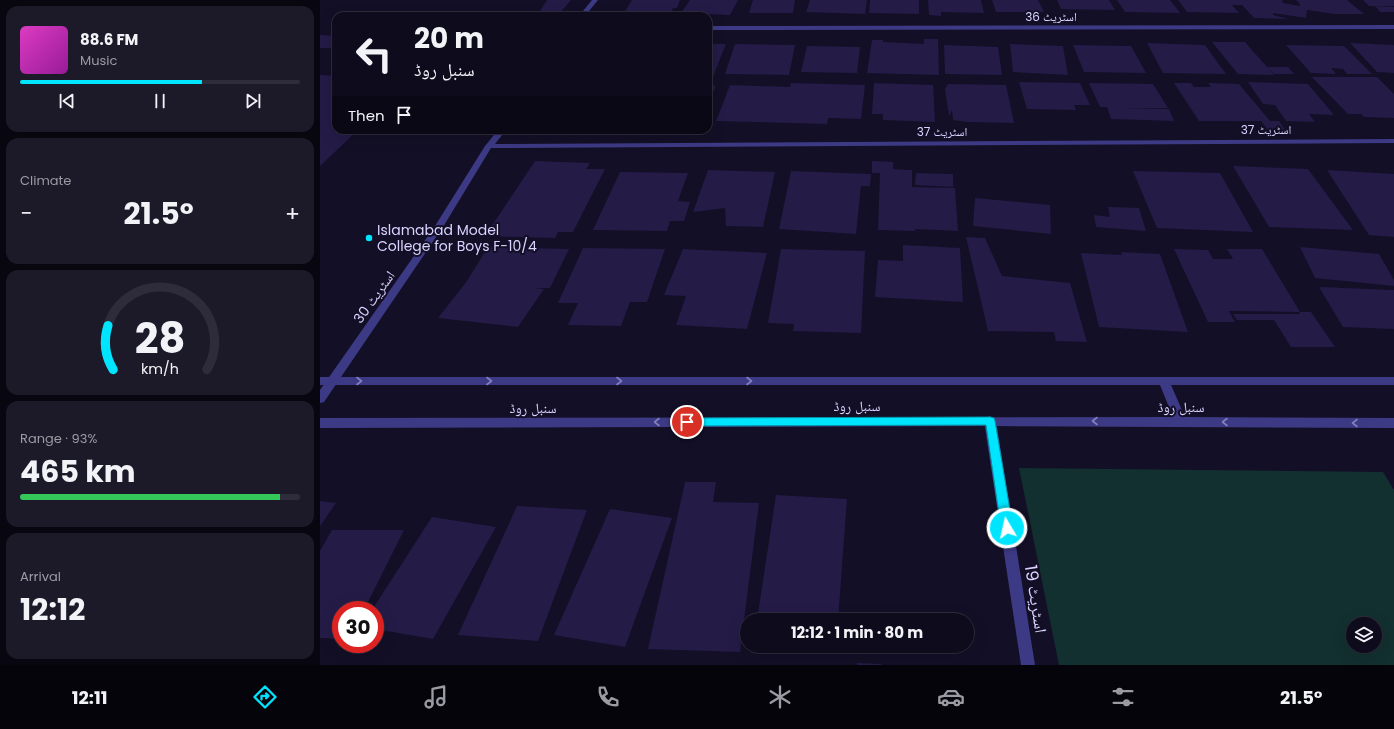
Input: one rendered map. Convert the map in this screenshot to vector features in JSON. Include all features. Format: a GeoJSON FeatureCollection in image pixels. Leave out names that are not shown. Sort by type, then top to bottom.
{"type":"FeatureCollection","features":[{"type":"Feature","properties":{"kind":"street"},"geometry":{"type":"LineString","coordinates":[[585,12],[595,0]]}},
{"type":"Feature","properties":{"kind":"street","name":"اسٹریٹ 36"},"geometry":{"type":"LineString","coordinates":[[712,28],[1394,26]]}},
{"type":"Feature","properties":{"kind":"street","name":"اسٹریٹ 30"},"geometry":{"type":"LineString","coordinates":[[320,399],[439,227],[489,146],[499,134]]}},
{"type":"Feature","properties":{"kind":"street","name":"اسٹریٹ 37"},"geometry":{"type":"LineString","coordinates":[[489,146],[1394,141]]}},
{"type":"Feature","properties":{"kind":"street","name":"سنبل روڈ"},"geometry":{"type":"LineString","coordinates":[[320,381],[1394,381]]}},
{"type":"Feature","properties":{"kind":"street"},"geometry":{"type":"LineString","coordinates":[[1164,381],[1181,422]]}},
{"type":"Feature","properties":{"kind":"street","name":"سنبل روڈ"},"geometry":{"type":"LineString","coordinates":[[320,423],[990,421],[1394,423]]}},
{"type":"Feature","properties":{"kind":"street","name":"اسٹریٹ 19"},"geometry":{"type":"LineString","coordinates":[[990,421],[1028,665]]}},
{"type":"Feature","properties":{"kind":"green space"},"geometry":{"type":"Polygon","coordinates":[[[1019,468],[1383,472],[1394,490],[1394,665],[1059,665],[1019,468]]]}},
{"type":"Feature","properties":{"kind":"building"},"geometry":{"type":"Polygon","coordinates":[[[547,0],[571,0],[561,12],[539,12],[547,0]]]}},
{"type":"Feature","properties":{"kind":"building"},"geometry":{"type":"Polygon","coordinates":[[[632,0],[680,0],[677,8],[673,8],[671,12],[625,12],[632,0]]]}},
{"type":"Feature","properties":{"kind":"building"},"geometry":{"type":"Polygon","coordinates":[[[690,0],[738,0],[730,15],[712,14],[712,12],[682,12],[690,0]]]}},
{"type":"Feature","properties":{"kind":"building"},"geometry":{"type":"Polygon","coordinates":[[[753,0],[795,0],[793,13],[749,13],[753,0]]]}},
{"type":"Feature","properties":{"kind":"building"},"geometry":{"type":"Polygon","coordinates":[[[810,0],[867,0],[865,14],[806,12],[810,0]]]}},
{"type":"Feature","properties":{"kind":"building"},"geometry":{"type":"Polygon","coordinates":[[[870,0],[919,0],[919,14],[869,13],[870,0]]]}},
{"type":"Feature","properties":{"kind":"building"},"geometry":{"type":"Polygon","coordinates":[[[928,0],[981,0],[984,13],[941,12],[941,16],[929,15],[928,0]]]}},
{"type":"Feature","properties":{"kind":"building"},"geometry":{"type":"Polygon","coordinates":[[[992,0],[1038,0],[1044,12],[996,12],[992,0]]]}},
{"type":"Feature","properties":{"kind":"building"},"geometry":{"type":"Polygon","coordinates":[[[1057,0],[1109,0],[1115,10],[1061,9],[1057,0]]]}},
{"type":"Feature","properties":{"kind":"building"},"geometry":{"type":"Polygon","coordinates":[[[1117,0],[1170,0],[1180,13],[1125,12],[1117,0]]]}},
{"type":"Feature","properties":{"kind":"building"},"geometry":{"type":"Polygon","coordinates":[[[1178,0],[1282,0],[1283,3],[1300,6],[1296,0],[1347,0],[1364,14],[1335,14],[1307,10],[1306,18],[1273,13],[1273,15],[1289,19],[1254,18],[1242,5],[1232,5],[1239,13],[1187,12],[1178,0]]]}},
{"type":"Feature","properties":{"kind":"building"},"geometry":{"type":"Polygon","coordinates":[[[1363,0],[1394,0],[1394,6],[1369,6],[1363,0]]]}},
{"type":"Feature","properties":{"kind":"building"},"geometry":{"type":"Polygon","coordinates":[[[1375,6],[1394,7],[1394,12],[1380,12],[1375,6]]]}},
{"type":"Feature","properties":{"kind":"building"},"geometry":{"type":"Polygon","coordinates":[[[320,35],[332,36],[332,48],[320,48],[320,35]]]}},
{"type":"Feature","properties":{"kind":"building"},"geometry":{"type":"Polygon","coordinates":[[[924,39],[938,39],[939,75],[867,73],[872,40],[924,44],[924,39]]]}},
{"type":"Feature","properties":{"kind":"building"},"geometry":{"type":"Polygon","coordinates":[[[1212,42],[1245,42],[1267,67],[1288,67],[1294,74],[1274,74],[1269,69],[1274,75],[1238,74],[1212,42]]]}},
{"type":"Feature","properties":{"kind":"building"},"geometry":{"type":"Polygon","coordinates":[[[1147,43],[1205,45],[1226,74],[1163,73],[1147,43]]]}},
{"type":"Feature","properties":{"kind":"building"},"geometry":{"type":"Polygon","coordinates":[[[1350,43],[1394,45],[1394,73],[1377,72],[1350,43]]]}},
{"type":"Feature","properties":{"kind":"building"},"geometry":{"type":"Polygon","coordinates":[[[712,44],[726,44],[713,77],[712,44]]]}},
{"type":"Feature","properties":{"kind":"building"},"geometry":{"type":"Polygon","coordinates":[[[735,44],[795,45],[789,75],[725,74],[735,44]]]}},
{"type":"Feature","properties":{"kind":"building"},"geometry":{"type":"Polygon","coordinates":[[[1010,44],[1063,46],[1068,75],[1013,72],[1010,44]]]}},
{"type":"Feature","properties":{"kind":"building"},"geometry":{"type":"Polygon","coordinates":[[[944,45],[998,47],[1002,75],[945,74],[944,45]]]}},
{"type":"Feature","properties":{"kind":"building"},"geometry":{"type":"Polygon","coordinates":[[[1073,45],[1131,46],[1146,73],[1084,72],[1073,45]]]}},
{"type":"Feature","properties":{"kind":"building"},"geometry":{"type":"Polygon","coordinates":[[[1286,45],[1344,46],[1372,74],[1347,74],[1343,69],[1331,68],[1336,74],[1311,73],[1286,45]]]}},
{"type":"Feature","properties":{"kind":"building"},"geometry":{"type":"Polygon","coordinates":[[[807,46],[860,47],[857,73],[801,72],[807,46]]]}},
{"type":"Feature","properties":{"kind":"building"},"geometry":{"type":"Polygon","coordinates":[[[320,75],[332,76],[332,134],[354,134],[320,166],[320,75]]]}},
{"type":"Feature","properties":{"kind":"building"},"geometry":{"type":"Polygon","coordinates":[[[1312,77],[1377,77],[1394,94],[1394,118],[1364,117],[1361,114],[1348,114],[1312,77]]]}},
{"type":"Feature","properties":{"kind":"building"},"geometry":{"type":"Polygon","coordinates":[[[1019,82],[1080,83],[1090,105],[1074,105],[1076,110],[1027,109],[1019,82]]]}},
{"type":"Feature","properties":{"kind":"building"},"geometry":{"type":"Polygon","coordinates":[[[1248,82],[1308,84],[1334,115],[1309,114],[1315,122],[1286,121],[1275,105],[1263,104],[1248,82]]]}},
{"type":"Feature","properties":{"kind":"building"},"geometry":{"type":"Polygon","coordinates":[[[791,83],[865,85],[861,119],[828,118],[827,124],[716,121],[730,85],[790,87],[791,83]]]}},
{"type":"Feature","properties":{"kind":"building"},"geometry":{"type":"Polygon","coordinates":[[[874,83],[933,85],[935,122],[883,120],[883,114],[872,114],[874,83]]]}},
{"type":"Feature","properties":{"kind":"building"},"geometry":{"type":"Polygon","coordinates":[[[1089,83],[1153,84],[1168,108],[1124,108],[1169,109],[1174,121],[1111,119],[1107,107],[1100,107],[1089,83]]]}},
{"type":"Feature","properties":{"kind":"building"},"geometry":{"type":"Polygon","coordinates":[[[1174,83],[1191,83],[1194,87],[1211,87],[1208,83],[1239,84],[1270,121],[1279,121],[1286,131],[1268,130],[1261,121],[1199,121],[1174,83]]]}},
{"type":"Feature","properties":{"kind":"building"},"geometry":{"type":"Polygon","coordinates":[[[948,84],[1006,85],[1014,123],[968,122],[953,120],[952,110],[949,116],[945,89],[948,84]]]}},
{"type":"Feature","properties":{"kind":"building"},"geometry":{"type":"Polygon","coordinates":[[[712,86],[716,86],[712,94],[712,86]]]}},
{"type":"Feature","properties":{"kind":"building"},"geometry":{"type":"Polygon","coordinates":[[[535,161],[590,163],[586,169],[605,169],[573,232],[558,232],[555,238],[485,236],[535,161]]]}},
{"type":"Feature","properties":{"kind":"building"},"geometry":{"type":"Polygon","coordinates":[[[872,161],[893,162],[893,169],[912,170],[912,187],[955,188],[958,231],[915,229],[915,231],[878,230],[880,173],[872,173],[872,161]]]}},
{"type":"Feature","properties":{"kind":"building"},"geometry":{"type":"Polygon","coordinates":[[[1233,166],[1308,169],[1353,230],[1269,227],[1233,166]]]}},
{"type":"Feature","properties":{"kind":"building"},"geometry":{"type":"Polygon","coordinates":[[[708,170],[775,172],[763,227],[726,226],[725,208],[693,212],[708,170]]]}},
{"type":"Feature","properties":{"kind":"building"},"geometry":{"type":"Polygon","coordinates":[[[1327,170],[1394,174],[1394,237],[1369,235],[1327,170]]]}},
{"type":"Feature","properties":{"kind":"building"},"geometry":{"type":"Polygon","coordinates":[[[791,171],[871,174],[870,186],[861,186],[856,234],[779,229],[791,171]]]}},
{"type":"Feature","properties":{"kind":"building"},"geometry":{"type":"Polygon","coordinates":[[[1133,171],[1220,173],[1253,232],[1157,228],[1133,171]]]}},
{"type":"Feature","properties":{"kind":"building"},"geometry":{"type":"Polygon","coordinates":[[[620,172],[688,173],[678,201],[690,202],[684,221],[670,221],[667,231],[593,230],[620,172]]]}},
{"type":"Feature","properties":{"kind":"building"},"geometry":{"type":"Polygon","coordinates":[[[916,173],[953,174],[953,187],[915,185],[916,173]]]}},
{"type":"Feature","properties":{"kind":"building"},"geometry":{"type":"Polygon","coordinates":[[[975,198],[1050,205],[1051,234],[973,226],[975,198]]]}},
{"type":"Feature","properties":{"kind":"building"},"geometry":{"type":"Polygon","coordinates":[[[1108,207],[1139,208],[1146,231],[1096,227],[1094,215],[1110,217],[1108,207]]]}},
{"type":"Feature","properties":{"kind":"building"},"geometry":{"type":"Polygon","coordinates":[[[966,237],[985,238],[1002,276],[1070,283],[1087,342],[1056,341],[1054,332],[988,331],[966,237]]]}},
{"type":"Feature","properties":{"kind":"building"},"geometry":{"type":"Polygon","coordinates":[[[903,245],[960,248],[963,302],[875,297],[878,260],[903,261],[903,245]]]}},
{"type":"Feature","properties":{"kind":"building"},"geometry":{"type":"Polygon","coordinates":[[[488,247],[569,249],[550,288],[533,288],[544,289],[518,327],[438,318],[467,281],[488,247]]]}},
{"type":"Feature","properties":{"kind":"building"},"geometry":{"type":"Polygon","coordinates":[[[1300,247],[1379,254],[1394,280],[1394,286],[1315,278],[1300,247]]]}},
{"type":"Feature","properties":{"kind":"building"},"geometry":{"type":"Polygon","coordinates":[[[583,248],[665,249],[647,302],[630,302],[621,326],[568,325],[578,303],[558,303],[583,248]]]}},
{"type":"Feature","properties":{"kind":"building"},"geometry":{"type":"Polygon","coordinates":[[[683,249],[767,253],[747,329],[676,325],[686,296],[664,295],[683,249]]]}},
{"type":"Feature","properties":{"kind":"building"},"geometry":{"type":"Polygon","coordinates":[[[781,249],[865,251],[861,333],[793,331],[794,324],[768,323],[781,249]]]}},
{"type":"Feature","properties":{"kind":"building"},"geometry":{"type":"Polygon","coordinates":[[[1174,249],[1208,250],[1213,259],[1233,259],[1227,249],[1262,249],[1300,312],[1311,312],[1335,347],[1291,347],[1274,320],[1237,320],[1233,314],[1300,314],[1299,312],[1229,311],[1235,322],[1208,322],[1174,249]]]}},
{"type":"Feature","properties":{"kind":"building"},"geometry":{"type":"Polygon","coordinates":[[[1121,252],[1160,254],[1188,332],[1099,327],[1081,253],[1122,255],[1121,252]]]}},
{"type":"Feature","properties":{"kind":"building"},"geometry":{"type":"Polygon","coordinates":[[[1319,287],[1394,290],[1394,329],[1343,327],[1319,287]]]}},
{"type":"Feature","properties":{"kind":"building"},"geometry":{"type":"Polygon","coordinates":[[[685,482],[716,482],[713,502],[759,503],[745,613],[740,613],[740,652],[648,649],[685,482]]]}},
{"type":"Feature","properties":{"kind":"building"},"geometry":{"type":"Polygon","coordinates":[[[776,495],[847,499],[839,613],[758,613],[776,495]]]}},
{"type":"Feature","properties":{"kind":"building"},"geometry":{"type":"Polygon","coordinates":[[[320,501],[336,503],[320,526],[320,501]]]}},
{"type":"Feature","properties":{"kind":"building"},"geometry":{"type":"Polygon","coordinates":[[[517,506],[587,510],[538,641],[458,635],[517,506]]]}},
{"type":"Feature","properties":{"kind":"building"},"geometry":{"type":"Polygon","coordinates":[[[610,509],[672,518],[625,647],[554,635],[610,509]]]}},
{"type":"Feature","properties":{"kind":"building"},"geometry":{"type":"Polygon","coordinates":[[[432,517],[496,527],[433,639],[384,631],[384,601],[378,601],[432,517]]]}},
{"type":"Feature","properties":{"kind":"building"},"geometry":{"type":"Polygon","coordinates":[[[332,530],[404,530],[368,601],[332,601],[332,639],[320,638],[320,551],[332,530]]]}},
{"type":"Feature","properties":{"kind":"building"},"geometry":{"type":"Polygon","coordinates":[[[857,663],[881,664],[881,665],[857,665],[857,663]]]}},
{"type":"Feature","properties":{"kind":"place","name":"Islamabad Model College for Boys F-10/4"},"geometry":{"type":"Point","coordinates":[369,238]}},
{"type":"Feature","properties":{"kind":"route"},"geometry":{"type":"LineString","coordinates":[[687,422],[990,421],[1007,528]]}}]}
